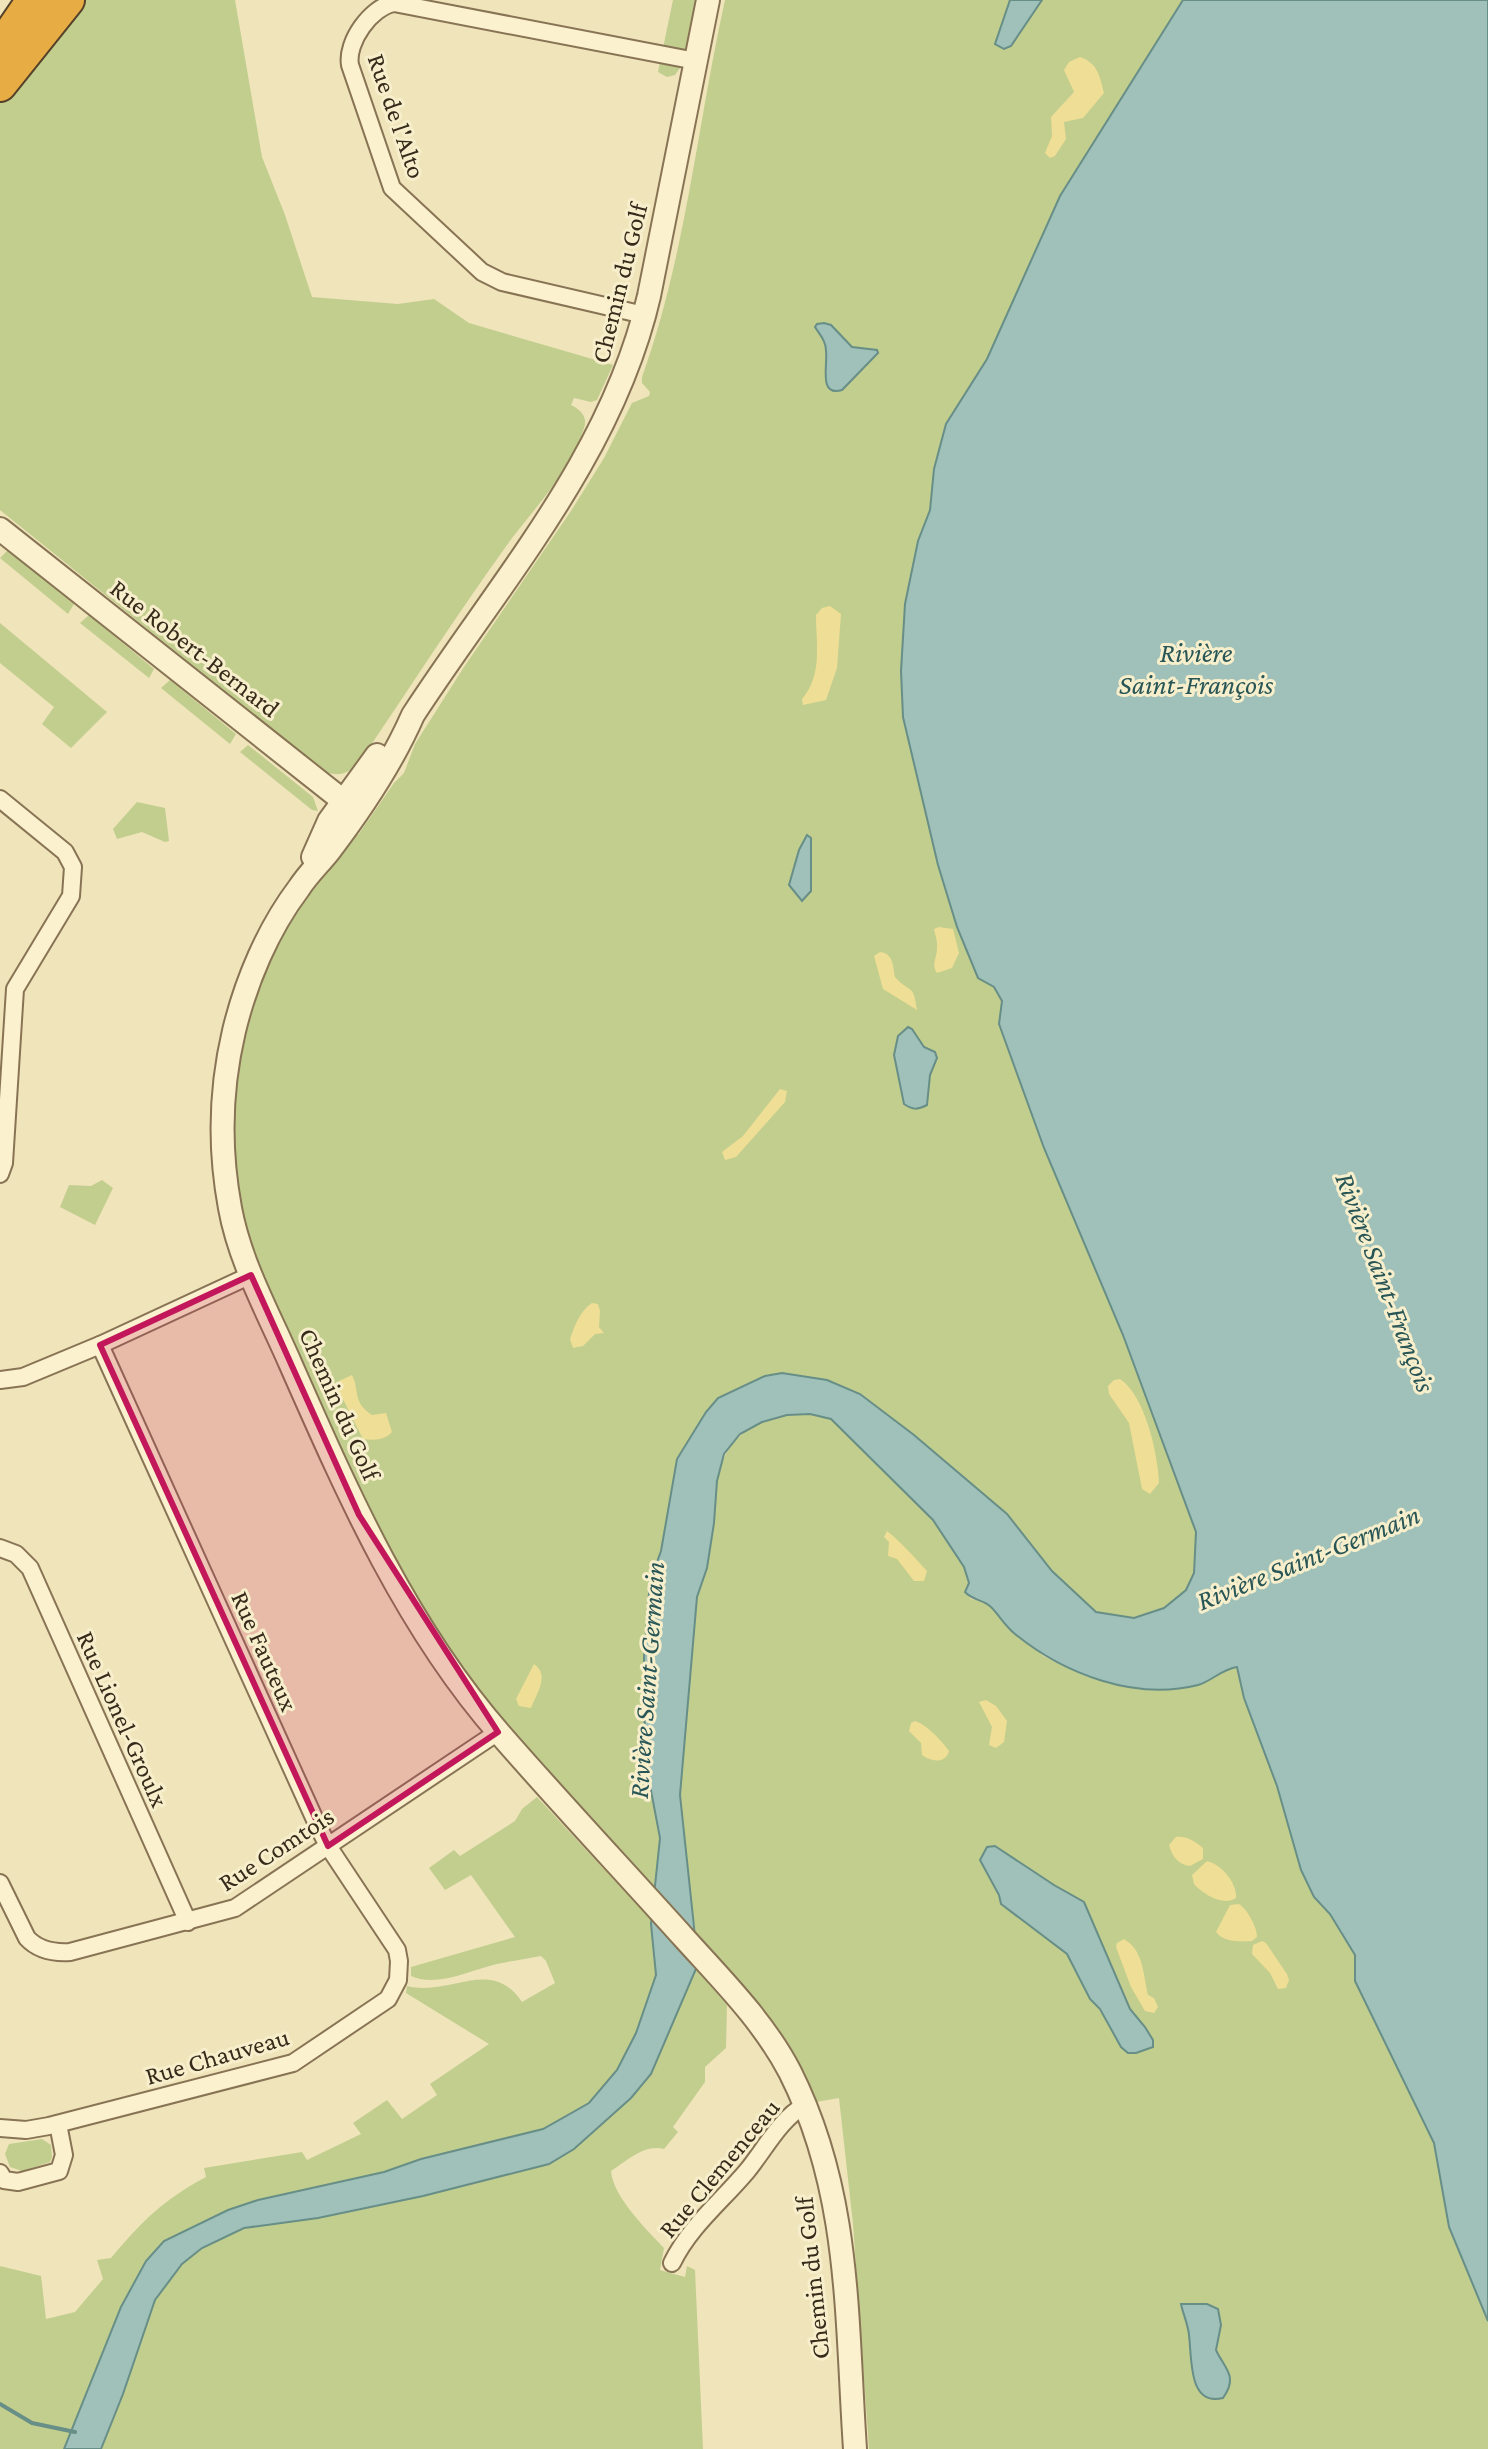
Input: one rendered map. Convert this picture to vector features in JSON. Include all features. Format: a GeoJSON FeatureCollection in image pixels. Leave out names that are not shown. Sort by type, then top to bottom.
{"type":"FeatureCollection","features":[{"type":"Feature","properties":{"kind":"highway"},"geometry":{"type":"LineString","coordinates":[[0,48],[33,0]]}},
{"type":"Feature","properties":{"kind":"highway"},"geometry":{"type":"LineString","coordinates":[[0,85],[68,0]]}},
{"type":"Feature","properties":{"kind":"street","name":"Chemin du Golf"},"geometry":{"type":"LineString","coordinates":[[708,0],[644,315],[619,389],[587,455],[413,715],[397,750],[350,806],[331,849],[299,887],[274,929],[252,976],[234,1033],[222,1119],[225,1170],[235,1228],[251,1275],[345,1486],[384,1561],[448,1665],[498,1732],[728,1986],[782,2057],[825,2157],[838,2218],[855,2449]]}},
{"type":"Feature","properties":{"kind":"street","name":"Rue de l'Alto"},"geometry":{"type":"LineString","coordinates":[[644,315],[502,282],[482,272],[392,188],[350,65],[349,47],[380,9],[394,3],[696,61]]}},
{"type":"Feature","properties":{"kind":"street","name":"Rue Robert-Bernard"},"geometry":{"type":"LineString","coordinates":[[0,529],[350,806]]}},
{"type":"Feature","properties":{"kind":"street"},"geometry":{"type":"LineString","coordinates":[[0,799],[65,852],[71,862],[73,876],[69,902],[15,989],[4,1163],[0,1174]]}},
{"type":"Feature","properties":{"kind":"street"},"geometry":{"type":"LineString","coordinates":[[0,1380],[23,1377],[100,1345],[251,1275]]}},
{"type":"Feature","properties":{"kind":"street","name":"Rue Fauteux"},"geometry":{"type":"LineString","coordinates":[[100,1345],[328,1846],[394,1944],[400,1968]]}},
{"type":"Feature","properties":{"kind":"street","name":"Rue Lionel-Groulx"},"geometry":{"type":"LineString","coordinates":[[0,1548],[16,1554],[30,1568],[188,1922]]}},
{"type":"Feature","properties":{"kind":"street","name":"Rue Comtois"},"geometry":{"type":"LineString","coordinates":[[0,1883],[27,1938],[32,1944],[53,1952],[70,1952],[235,1908],[498,1732]]}},
{"type":"Feature","properties":{"kind":"street","name":"Rue Chauveau"},"geometry":{"type":"LineString","coordinates":[[0,2128],[26,2130],[58,2124],[293,2063],[386,2002],[396,1985],[400,1968]]}},
{"type":"Feature","properties":{"kind":"street","name":"Rue Clemenceau"},"geometry":{"type":"LineString","coordinates":[[672,2263],[693,2229],[746,2172],[788,2118],[805,2105]]}},
{"type":"Feature","properties":{"kind":"street"},"geometry":{"type":"LineString","coordinates":[[0,2173],[4,2180],[13,2183],[59,2171],[64,2155],[58,2124]]}},
{"type":"Feature","properties":{"kind":"highlighted area"},"geometry":{"type":"Polygon","coordinates":[[[251,1275],[359,1515],[498,1732],[328,1846],[100,1345],[251,1275]]]}},
{"type":"Feature","properties":{"kind":"green space"},"geometry":{"type":"Polygon","coordinates":[[[84,0],[235,0],[262,157],[312,297],[398,304],[434,299],[469,323],[613,365],[597,400],[591,402],[574,398],[571,405],[583,414],[585,424],[561,475],[488,572],[359,763],[344,773],[325,772],[0,510],[0,103],[84,0]]]}},
{"type":"Feature","properties":{"kind":"green space"},"geometry":{"type":"Polygon","coordinates":[[[673,0],[697,0],[685,61],[675,75],[667,77],[658,72],[673,0]]]}},
{"type":"Feature","properties":{"kind":"green space"},"geometry":{"type":"Polygon","coordinates":[[[725,0],[1183,0],[1060,196],[987,359],[946,424],[934,469],[930,510],[918,541],[905,604],[901,671],[903,717],[938,864],[978,978],[994,987],[1002,1001],[999,1024],[1044,1148],[1123,1335],[1196,1532],[1194,1573],[1186,1590],[1164,1608],[1134,1618],[1096,1612],[1052,1571],[1007,1514],[860,1394],[827,1380],[782,1373],[718,1398],[677,1459],[661,1551],[650,1581],[644,1657],[645,1759],[660,1838],[656,1891],[551,1778],[477,1688],[424,1609],[368,1510],[319,1408],[252,1250],[236,1178],[232,1141],[233,1104],[244,1030],[255,994],[278,943],[352,832],[358,835],[404,773],[415,744],[571,511],[604,458],[632,403],[649,396],[642,377],[670,284],[725,0]]]}},
{"type":"Feature","properties":{"kind":"green space"},"geometry":{"type":"Polygon","coordinates":[[[8,550],[74,604],[68,614],[0,558],[8,550]]]}},
{"type":"Feature","properties":{"kind":"green space"},"geometry":{"type":"Polygon","coordinates":[[[89,615],[154,669],[149,678],[80,623],[89,615]]]}},
{"type":"Feature","properties":{"kind":"green space"},"geometry":{"type":"Polygon","coordinates":[[[0,623],[107,712],[71,748],[42,724],[54,707],[0,663],[0,623]]]}},
{"type":"Feature","properties":{"kind":"green space"},"geometry":{"type":"Polygon","coordinates":[[[170,680],[236,734],[230,744],[161,688],[170,680]]]}},
{"type":"Feature","properties":{"kind":"green space"},"geometry":{"type":"Polygon","coordinates":[[[248,745],[313,797],[318,811],[312,810],[240,752],[248,745]]]}},
{"type":"Feature","properties":{"kind":"green space"},"geometry":{"type":"Polygon","coordinates":[[[137,802],[165,808],[169,841],[142,832],[117,839],[113,829],[137,802]]]}},
{"type":"Feature","properties":{"kind":"green space"},"geometry":{"type":"Polygon","coordinates":[[[102,1180],[113,1188],[95,1225],[60,1207],[69,1185],[91,1186],[102,1180]]]}},
{"type":"Feature","properties":{"kind":"green space"},"geometry":{"type":"Polygon","coordinates":[[[810,1414],[831,1419],[933,1520],[964,1567],[969,1583],[965,1592],[971,1599],[993,1608],[1012,1632],[1045,1657],[1083,1675],[1115,1684],[1152,1689],[1237,1667],[1244,1698],[1314,1897],[1330,1914],[1355,1955],[1355,1981],[1434,2143],[1449,2227],[1488,2321],[1488,2449],[869,2449],[853,2224],[839,2098],[816,2102],[789,2048],[769,2020],[696,1934],[680,1795],[697,1597],[711,1544],[721,1465],[728,1450],[748,1429],[777,1418],[810,1414]]]}},
{"type":"Feature","properties":{"kind":"green space"},"geometry":{"type":"Polygon","coordinates":[[[537,1797],[652,1921],[656,1975],[636,2033],[617,2070],[589,2103],[543,2129],[421,2159],[384,2172],[258,2200],[228,2210],[164,2241],[146,2261],[121,2307],[64,2449],[0,2449],[0,2266],[41,2276],[46,2319],[75,2312],[103,2279],[97,2260],[111,2258],[154,2212],[206,2177],[204,2168],[302,2152],[307,2160],[361,2134],[353,2123],[387,2100],[402,2119],[437,2095],[430,2084],[489,2044],[406,1993],[407,1986],[439,1987],[484,1980],[510,1989],[522,2002],[555,1983],[541,1956],[442,1979],[411,1976],[411,1967],[515,1937],[471,1875],[445,1890],[429,1868],[454,1850],[460,1856],[515,1821],[522,1809],[537,1797]]]}},
{"type":"Feature","properties":{"kind":"green space"},"geometry":{"type":"Polygon","coordinates":[[[696,1969],[727,2005],[726,2048],[705,2067],[705,2082],[673,2127],[678,2132],[664,2149],[643,2151],[611,2171],[624,2202],[664,2248],[660,2270],[685,2277],[687,2266],[695,2270],[703,2449],[101,2449],[155,2300],[182,2264],[202,2248],[244,2228],[525,2171],[574,2149],[631,2098],[650,2074],[696,1969]]]}},
{"type":"Feature","properties":{"kind":"green space"},"geometry":{"type":"Polygon","coordinates":[[[42,2139],[51,2145],[50,2162],[22,2171],[10,2167],[5,2154],[9,2144],[42,2139]]]}},
{"type":"Feature","properties":{"kind":"sand"},"geometry":{"type":"Polygon","coordinates":[[[1080,57],[1094,67],[1104,93],[1083,118],[1064,122],[1066,139],[1055,156],[1050,158],[1045,153],[1052,136],[1051,117],[1074,92],[1064,70],[1069,62],[1080,57]]]}},
{"type":"Feature","properties":{"kind":"sand"},"geometry":{"type":"Polygon","coordinates":[[[830,606],[841,614],[837,668],[826,700],[803,705],[802,699],[816,670],[816,615],[822,608],[830,606]]]}},
{"type":"Feature","properties":{"kind":"sand"},"geometry":{"type":"Polygon","coordinates":[[[934,929],[953,929],[959,953],[952,968],[937,973],[934,929]]]}},
{"type":"Feature","properties":{"kind":"sand"},"geometry":{"type":"Polygon","coordinates":[[[880,952],[890,957],[895,977],[912,992],[917,1010],[883,989],[874,956],[880,952]]]}},
{"type":"Feature","properties":{"kind":"sand"},"geometry":{"type":"Polygon","coordinates":[[[780,1089],[787,1091],[785,1102],[736,1157],[725,1160],[722,1152],[743,1136],[780,1089]]]}},
{"type":"Feature","properties":{"kind":"sand"},"geometry":{"type":"Polygon","coordinates":[[[592,1303],[598,1304],[599,1327],[604,1333],[595,1334],[583,1346],[573,1348],[570,1339],[574,1329],[581,1314],[592,1303]]]}},
{"type":"Feature","properties":{"kind":"sand"},"geometry":{"type":"Polygon","coordinates":[[[352,1375],[362,1406],[372,1415],[386,1413],[392,1432],[386,1437],[363,1439],[339,1391],[339,1381],[352,1375]]]}},
{"type":"Feature","properties":{"kind":"sand"},"geometry":{"type":"Polygon","coordinates":[[[1120,1379],[1136,1398],[1153,1442],[1159,1483],[1150,1494],[1142,1489],[1129,1423],[1109,1394],[1108,1386],[1120,1379]]]}},
{"type":"Feature","properties":{"kind":"sand"},"geometry":{"type":"Polygon","coordinates":[[[887,1531],[927,1571],[924,1581],[914,1581],[897,1559],[888,1556],[889,1542],[884,1537],[887,1531]]]}},
{"type":"Feature","properties":{"kind":"sand"},"geometry":{"type":"Polygon","coordinates":[[[534,1664],[541,1673],[539,1690],[531,1708],[519,1706],[516,1699],[534,1664]]]}},
{"type":"Feature","properties":{"kind":"sand"},"geometry":{"type":"Polygon","coordinates":[[[986,1700],[996,1706],[1007,1721],[1004,1742],[996,1748],[989,1745],[992,1727],[979,1702],[986,1700]]]}},
{"type":"Feature","properties":{"kind":"sand"},"geometry":{"type":"Polygon","coordinates":[[[915,1721],[929,1729],[946,1747],[949,1751],[945,1758],[934,1760],[922,1755],[921,1743],[909,1731],[911,1723],[915,1721]]]}},
{"type":"Feature","properties":{"kind":"sand"},"geometry":{"type":"Polygon","coordinates":[[[1176,1837],[1184,1837],[1203,1848],[1203,1859],[1190,1866],[1179,1862],[1169,1845],[1176,1837]]]}},
{"type":"Feature","properties":{"kind":"sand"},"geometry":{"type":"Polygon","coordinates":[[[1207,1861],[1228,1875],[1236,1898],[1220,1900],[1194,1884],[1192,1875],[1207,1861]]]}},
{"type":"Feature","properties":{"kind":"sand"},"geometry":{"type":"Polygon","coordinates":[[[1239,1904],[1255,1928],[1257,1937],[1252,1941],[1227,1940],[1216,1932],[1230,1905],[1239,1904]]]}},
{"type":"Feature","properties":{"kind":"sand"},"geometry":{"type":"Polygon","coordinates":[[[1124,1939],[1139,1956],[1148,1995],[1154,1998],[1158,2007],[1154,2013],[1145,2011],[1131,1987],[1116,1947],[1124,1939]]]}},
{"type":"Feature","properties":{"kind":"sand"},"geometry":{"type":"Polygon","coordinates":[[[1262,1941],[1287,1974],[1289,1980],[1286,1988],[1278,1989],[1270,1973],[1252,1954],[1253,1945],[1262,1941]]]}},
{"type":"Feature","properties":{"kind":"water"},"geometry":{"type":"Polygon","coordinates":[[[1010,0],[1042,0],[1011,46],[1004,49],[995,44],[1010,0]]]}},
{"type":"Feature","properties":{"kind":"water","name":"Rivière Saint-François"},"geometry":{"type":"Polygon","coordinates":[[[1183,0],[1488,0],[1488,2321],[1449,2227],[1434,2143],[1355,1981],[1355,1955],[1330,1914],[1314,1897],[1301,1870],[1277,1786],[1244,1698],[1237,1667],[1198,1685],[1150,1689],[1101,1680],[1055,1661],[1015,1634],[988,1604],[965,1592],[969,1583],[964,1567],[933,1520],[831,1419],[810,1414],[787,1415],[762,1422],[740,1434],[724,1454],[717,1481],[707,1568],[697,1597],[680,1795],[698,1964],[651,2074],[631,2098],[574,2149],[549,2164],[423,2196],[318,2218],[244,2228],[202,2248],[182,2264],[155,2300],[101,2449],[64,2449],[121,2307],[146,2261],[164,2241],[228,2210],[258,2200],[384,2172],[421,2159],[543,2129],[589,2103],[617,2070],[636,2033],[656,1975],[651,1924],[660,1838],[645,1759],[644,1657],[650,1581],[661,1551],[677,1459],[718,1398],[765,1376],[782,1373],[827,1380],[860,1394],[1007,1514],[1052,1571],[1096,1612],[1134,1618],[1164,1608],[1186,1590],[1194,1573],[1196,1532],[1123,1335],[1044,1148],[999,1024],[1002,1001],[994,987],[978,978],[957,927],[938,865],[903,717],[901,671],[905,604],[918,541],[930,510],[934,469],[946,424],[987,359],[1060,196],[1183,0]]]}},
{"type":"Feature","properties":{"kind":"water"},"geometry":{"type":"Polygon","coordinates":[[[824,323],[831,325],[852,347],[877,350],[878,353],[842,390],[830,389],[827,384],[826,347],[815,327],[824,323]]]}},
{"type":"Feature","properties":{"kind":"water"},"geometry":{"type":"Polygon","coordinates":[[[807,835],[811,838],[811,891],[802,901],[789,885],[799,850],[807,835]]]}},
{"type":"Feature","properties":{"kind":"water"},"geometry":{"type":"Polygon","coordinates":[[[908,1027],[924,1047],[935,1052],[937,1058],[930,1075],[927,1105],[918,1108],[904,1104],[894,1055],[898,1036],[908,1027]]]}},
{"type":"Feature","properties":{"kind":"water"},"geometry":{"type":"Polygon","coordinates":[[[995,1846],[1084,1902],[1130,2009],[1153,2040],[1153,2047],[1128,2053],[1121,2047],[1100,2009],[1090,1999],[1067,1954],[1001,1904],[980,1860],[987,1847],[995,1846]]]}},
{"type":"Feature","properties":{"kind":"water"},"geometry":{"type":"Polygon","coordinates":[[[1181,2304],[1207,2304],[1218,2309],[1221,2325],[1216,2350],[1230,2378],[1223,2398],[1212,2399],[1203,2395],[1198,2388],[1181,2304]]]}},
{"type":"Feature","properties":{"kind":"waterway"},"geometry":{"type":"LineString","coordinates":[[0,2404],[32,2423],[75,2432]]}},
{"type":"Feature","properties":{"kind":"water label","name":"Rivière Saint-Germain"},"geometry":{"type":"Point","coordinates":[1308,1557]}},
{"type":"Feature","properties":{"kind":"water label","name":"Rivière Saint-Germain"},"geometry":{"type":"Point","coordinates":[646,1680]}}]}
